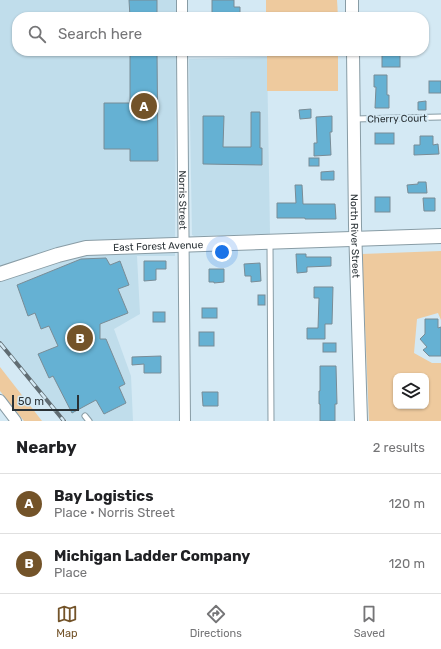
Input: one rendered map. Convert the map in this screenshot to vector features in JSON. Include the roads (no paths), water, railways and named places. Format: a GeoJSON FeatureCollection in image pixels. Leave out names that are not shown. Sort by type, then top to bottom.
{"type":"FeatureCollection","features":[{"type":"Feature","properties":{"kind":"main road","name":"East Forest Avenue"},"geometry":{"type":"LineString","coordinates":[[0,274],[58,255],[86,248],[441,236]]}},
{"type":"Feature","properties":{"kind":"street"},"geometry":{"type":"LineString","coordinates":[[182,0],[182,12]]}},
{"type":"Feature","properties":{"kind":"street"},"geometry":{"type":"LineString","coordinates":[[352,0],[352,12]]}},
{"type":"Feature","properties":{"kind":"street","name":"Norris Street"},"geometry":{"type":"LineString","coordinates":[[182,56],[185,421]]}},
{"type":"Feature","properties":{"kind":"street","name":"North River Street"},"geometry":{"type":"LineString","coordinates":[[353,56],[353,119],[360,421]]}},
{"type":"Feature","properties":{"kind":"street"},"geometry":{"type":"LineString","coordinates":[[0,400],[16,421]]}},
{"type":"Feature","properties":{"kind":"lane","name":"Cherry Court"},"geometry":{"type":"LineString","coordinates":[[353,119],[441,117]]}},
{"type":"Feature","properties":{"kind":"lane"},"geometry":{"type":"LineString","coordinates":[[270,242],[271,421]]}},
{"type":"Feature","properties":{"kind":"lane"},"geometry":{"type":"LineString","coordinates":[[85,416],[89,421]]}},
{"type":"Feature","properties":{"kind":"railway"},"geometry":{"type":"LineString","coordinates":[[0,343],[64,421]]}},
{"type":"Feature","properties":{"kind":"place","name":"Bay Logistics"},"geometry":{"type":"Point","coordinates":[144,106]}},
{"type":"Feature","properties":{"kind":"place","name":"Michigan Ladder Company"},"geometry":{"type":"Point","coordinates":[80,338]}}]}
